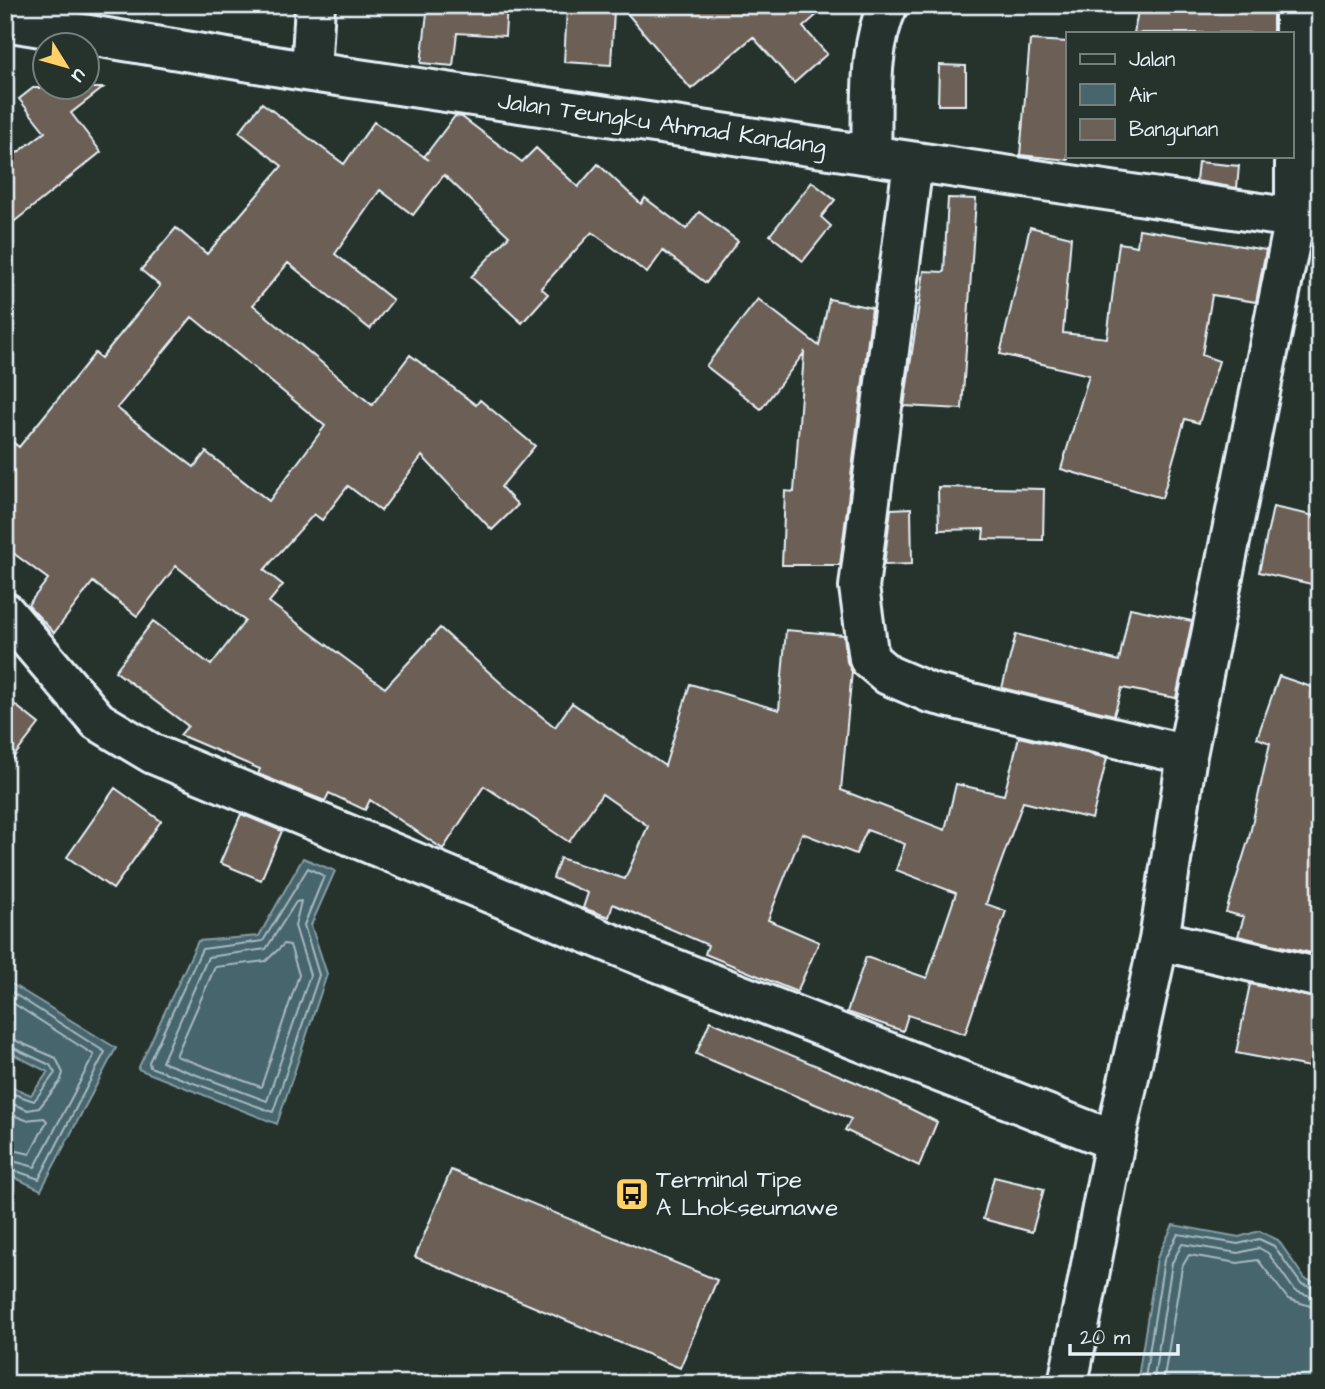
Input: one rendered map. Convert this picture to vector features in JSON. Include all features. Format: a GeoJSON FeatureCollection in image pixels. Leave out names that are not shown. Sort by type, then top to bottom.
{"type":"FeatureCollection","features":[{"type":"Feature","properties":{"kind":"street"},"geometry":{"type":"LineString","coordinates":[[311,72],[316,5]]}},
{"type":"Feature","properties":{"kind":"street"},"geometry":{"type":"LineString","coordinates":[[871,155],[874,51],[878,28],[888,5]]}},
{"type":"Feature","properties":{"kind":"street"},"geometry":{"type":"LineString","coordinates":[[1068,1384],[1115,1141],[1159,940],[1187,755],[1307,220],[1295,5]]}},
{"type":"Feature","properties":{"kind":"street","name":"Jalan Teungku Ahmad Kandang"},"geometry":{"type":"LineString","coordinates":[[5,21],[311,72],[1307,220]]}},
{"type":"Feature","properties":{"kind":"street"},"geometry":{"type":"LineString","coordinates":[[912,162],[859,587],[869,659],[888,674],[930,693],[1187,755]]}},
{"type":"Feature","properties":{"kind":"street"},"geometry":{"type":"LineString","coordinates":[[5,612],[98,721],[153,754],[642,956],[1115,1141]]}},
{"type":"Feature","properties":{"kind":"street"},"geometry":{"type":"LineString","coordinates":[[1159,940],[1320,978]]}},
{"type":"Feature","properties":{"kind":"water"},"geometry":{"type":"Polygon","coordinates":[[[303,858],[335,871],[311,925],[327,974],[277,1124],[138,1069],[198,941],[259,936],[303,858]]]}},
{"type":"Feature","properties":{"kind":"water"},"geometry":{"type":"Polygon","coordinates":[[[5,980],[116,1048],[41,1190],[5,1173],[5,1084],[31,1095],[48,1072],[5,1050],[5,980]]]}},
{"type":"Feature","properties":{"kind":"water"},"geometry":{"type":"Polygon","coordinates":[[[1173,1225],[1239,1237],[1259,1231],[1278,1240],[1305,1279],[1320,1284],[1320,1384],[1137,1384],[1157,1258],[1173,1225]]]}},
{"type":"Feature","properties":{"kind":"building"},"geometry":{"type":"Polygon","coordinates":[[[428,5],[507,5],[505,36],[457,33],[453,66],[421,63],[428,5]]]}},
{"type":"Feature","properties":{"kind":"building"},"geometry":{"type":"Polygon","coordinates":[[[625,5],[828,5],[803,27],[827,54],[794,83],[753,37],[691,89],[626,12],[631,12],[625,5]]]}},
{"type":"Feature","properties":{"kind":"building"},"geometry":{"type":"Polygon","coordinates":[[[1139,5],[1249,5],[1248,8],[1273,12],[1273,32],[1134,32],[1139,5]]]}},
{"type":"Feature","properties":{"kind":"building"},"geometry":{"type":"Polygon","coordinates":[[[567,8],[614,11],[611,65],[564,62],[567,8]]]}},
{"type":"Feature","properties":{"kind":"building"},"geometry":{"type":"Polygon","coordinates":[[[1030,40],[1066,42],[1068,160],[1020,155],[1030,40]]]}},
{"type":"Feature","properties":{"kind":"building"},"geometry":{"type":"Polygon","coordinates":[[[939,65],[966,66],[966,105],[938,105],[939,65]]]}},
{"type":"Feature","properties":{"kind":"building"},"geometry":{"type":"Polygon","coordinates":[[[32,89],[32,102],[85,102],[71,113],[101,152],[5,229],[5,162],[45,132],[19,99],[32,89]]]}},
{"type":"Feature","properties":{"kind":"building"},"geometry":{"type":"Polygon","coordinates":[[[262,103],[344,164],[374,122],[424,157],[455,116],[462,117],[522,162],[536,148],[578,187],[598,164],[641,204],[645,198],[686,229],[699,212],[738,241],[706,283],[663,251],[647,273],[592,232],[541,288],[548,294],[522,323],[471,277],[509,236],[444,175],[413,215],[380,190],[335,254],[393,300],[370,329],[288,263],[253,305],[372,405],[410,355],[476,405],[480,400],[535,446],[501,487],[518,505],[492,530],[422,456],[381,511],[348,486],[322,520],[314,514],[264,570],[283,585],[269,602],[385,688],[440,628],[512,693],[555,727],[572,703],[665,766],[690,684],[779,710],[786,630],[844,635],[847,662],[852,671],[841,790],[945,830],[956,784],[1004,795],[1019,737],[1107,758],[1092,819],[1023,802],[986,904],[1006,911],[965,1034],[908,1015],[903,1031],[847,1012],[866,957],[927,978],[956,893],[896,870],[905,844],[867,830],[856,854],[802,833],[768,920],[819,942],[797,992],[705,954],[708,945],[613,904],[609,917],[583,908],[588,893],[553,878],[560,858],[625,879],[648,826],[602,794],[569,842],[484,786],[443,849],[370,800],[365,810],[329,793],[325,801],[258,774],[260,769],[180,735],[188,726],[115,671],[153,621],[211,665],[245,621],[176,566],[137,616],[93,582],[54,633],[28,605],[48,579],[5,547],[5,436],[19,447],[95,353],[101,358],[160,286],[141,270],[176,228],[207,254],[282,166],[239,132],[262,103]],[[192,317],[117,408],[194,467],[206,452],[269,501],[325,426],[192,317]]]}},
{"type":"Feature","properties":{"kind":"building"},"geometry":{"type":"Polygon","coordinates":[[[1198,162],[1239,166],[1237,188],[1196,181],[1198,162]]]}},
{"type":"Feature","properties":{"kind":"building"},"geometry":{"type":"Polygon","coordinates":[[[812,182],[835,200],[821,217],[831,226],[803,261],[770,235],[812,182]]]}},
{"type":"Feature","properties":{"kind":"building"},"geometry":{"type":"Polygon","coordinates":[[[948,198],[976,199],[962,409],[904,406],[924,271],[944,272],[948,198]]]}},
{"type":"Feature","properties":{"kind":"building"},"geometry":{"type":"Polygon","coordinates":[[[1030,227],[1071,237],[1063,333],[1107,338],[1119,243],[1137,246],[1139,229],[1266,250],[1256,302],[1212,295],[1202,355],[1219,361],[1199,423],[1185,419],[1162,498],[1061,469],[1089,375],[1000,354],[1030,227]]]}},
{"type":"Feature","properties":{"kind":"building"},"geometry":{"type":"Polygon","coordinates":[[[758,299],[819,346],[829,299],[872,308],[840,565],[782,565],[785,491],[794,492],[804,353],[761,409],[706,366],[758,299]]]}},
{"type":"Feature","properties":{"kind":"building"},"geometry":{"type":"Polygon","coordinates":[[[938,487],[1044,489],[1043,540],[983,539],[984,529],[939,530],[938,487]]]}},
{"type":"Feature","properties":{"kind":"building"},"geometry":{"type":"Polygon","coordinates":[[[1273,507],[1320,517],[1320,586],[1259,572],[1273,507]]]}},
{"type":"Feature","properties":{"kind":"building"},"geometry":{"type":"Polygon","coordinates":[[[911,508],[912,564],[884,565],[891,509],[911,508]]]}},
{"type":"Feature","properties":{"kind":"building"},"geometry":{"type":"Polygon","coordinates":[[[1130,608],[1192,621],[1176,698],[1122,688],[1114,715],[1002,688],[1016,634],[1119,661],[1130,608]]]}},
{"type":"Feature","properties":{"kind":"building"},"geometry":{"type":"Polygon","coordinates":[[[1279,676],[1320,690],[1320,955],[1238,936],[1244,917],[1226,912],[1249,838],[1270,743],[1257,738],[1279,676]]]}},
{"type":"Feature","properties":{"kind":"building"},"geometry":{"type":"Polygon","coordinates":[[[5,697],[39,724],[5,768],[5,697]]]}},
{"type":"Feature","properties":{"kind":"building"},"geometry":{"type":"Polygon","coordinates":[[[115,788],[161,821],[113,889],[67,857],[115,788]]]}},
{"type":"Feature","properties":{"kind":"building"},"geometry":{"type":"Polygon","coordinates":[[[241,814],[282,831],[261,880],[220,863],[241,814]]]}},
{"type":"Feature","properties":{"kind":"building"},"geometry":{"type":"Polygon","coordinates":[[[1250,984],[1320,999],[1320,1069],[1236,1053],[1250,984]]]}},
{"type":"Feature","properties":{"kind":"building"},"geometry":{"type":"Polygon","coordinates":[[[710,1021],[860,1084],[937,1122],[919,1166],[845,1130],[851,1119],[696,1054],[710,1021]]]}},
{"type":"Feature","properties":{"kind":"building"},"geometry":{"type":"Polygon","coordinates":[[[451,1170],[717,1280],[680,1368],[415,1257],[451,1170]]]}},
{"type":"Feature","properties":{"kind":"building"},"geometry":{"type":"Polygon","coordinates":[[[994,1177],[1044,1189],[1032,1232],[983,1219],[994,1177]]]}},
{"type":"Feature","properties":{"kind":"place","name":"Terminal Tipe A Lhokseumawe"},"geometry":{"type":"Point","coordinates":[632,1194]}}]}
